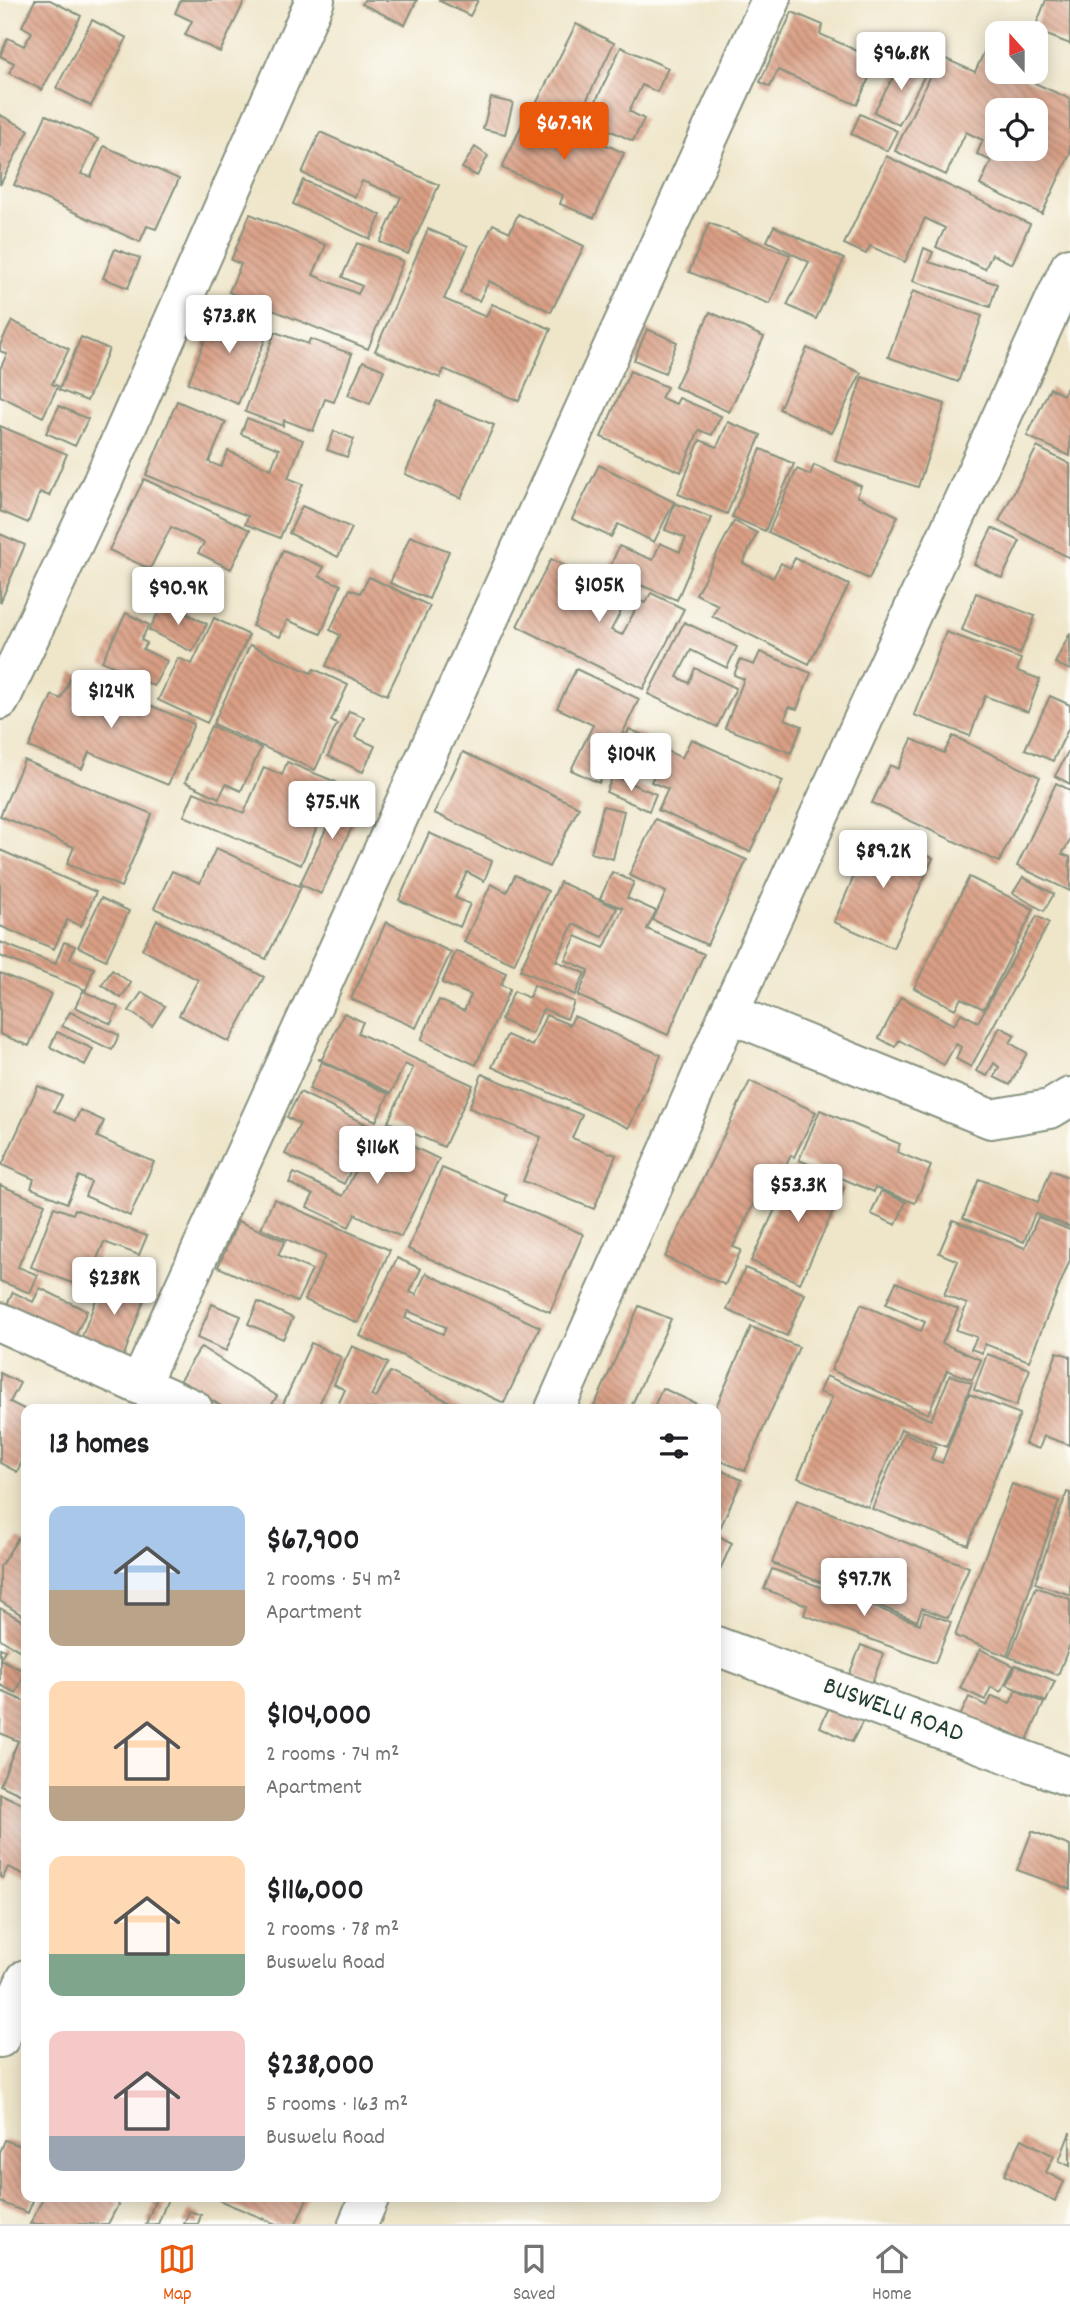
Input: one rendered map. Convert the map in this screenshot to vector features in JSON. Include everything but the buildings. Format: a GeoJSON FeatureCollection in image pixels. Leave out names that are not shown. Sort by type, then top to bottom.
{"type":"FeatureCollection","features":[{"type":"Feature","properties":{"kind":"street"},"geometry":{"type":"LineString","coordinates":[[0,700],[102,483],[315,0]]}},
{"type":"Feature","properties":{"kind":"street"},"geometry":{"type":"LineString","coordinates":[[140,1384],[771,0]]}},
{"type":"Feature","properties":{"kind":"street"},"geometry":{"type":"LineString","coordinates":[[557,1404],[729,1013],[1070,267]]}},
{"type":"Feature","properties":{"kind":"street"},"geometry":{"type":"LineString","coordinates":[[729,1013],[991,1119],[1050,1110],[1070,1097]]}},
{"type":"Feature","properties":{"kind":"street"},"geometry":{"type":"LineString","coordinates":[[0,1322],[183,1404]]}},
{"type":"Feature","properties":{"kind":"street","name":"BUSWELU ROAD"},"geometry":{"type":"LineString","coordinates":[[721,1648],[1070,1777]]}},
{"type":"Feature","properties":{"kind":"street"},"geometry":{"type":"LineString","coordinates":[[0,2038],[21,1990]]}}]}
